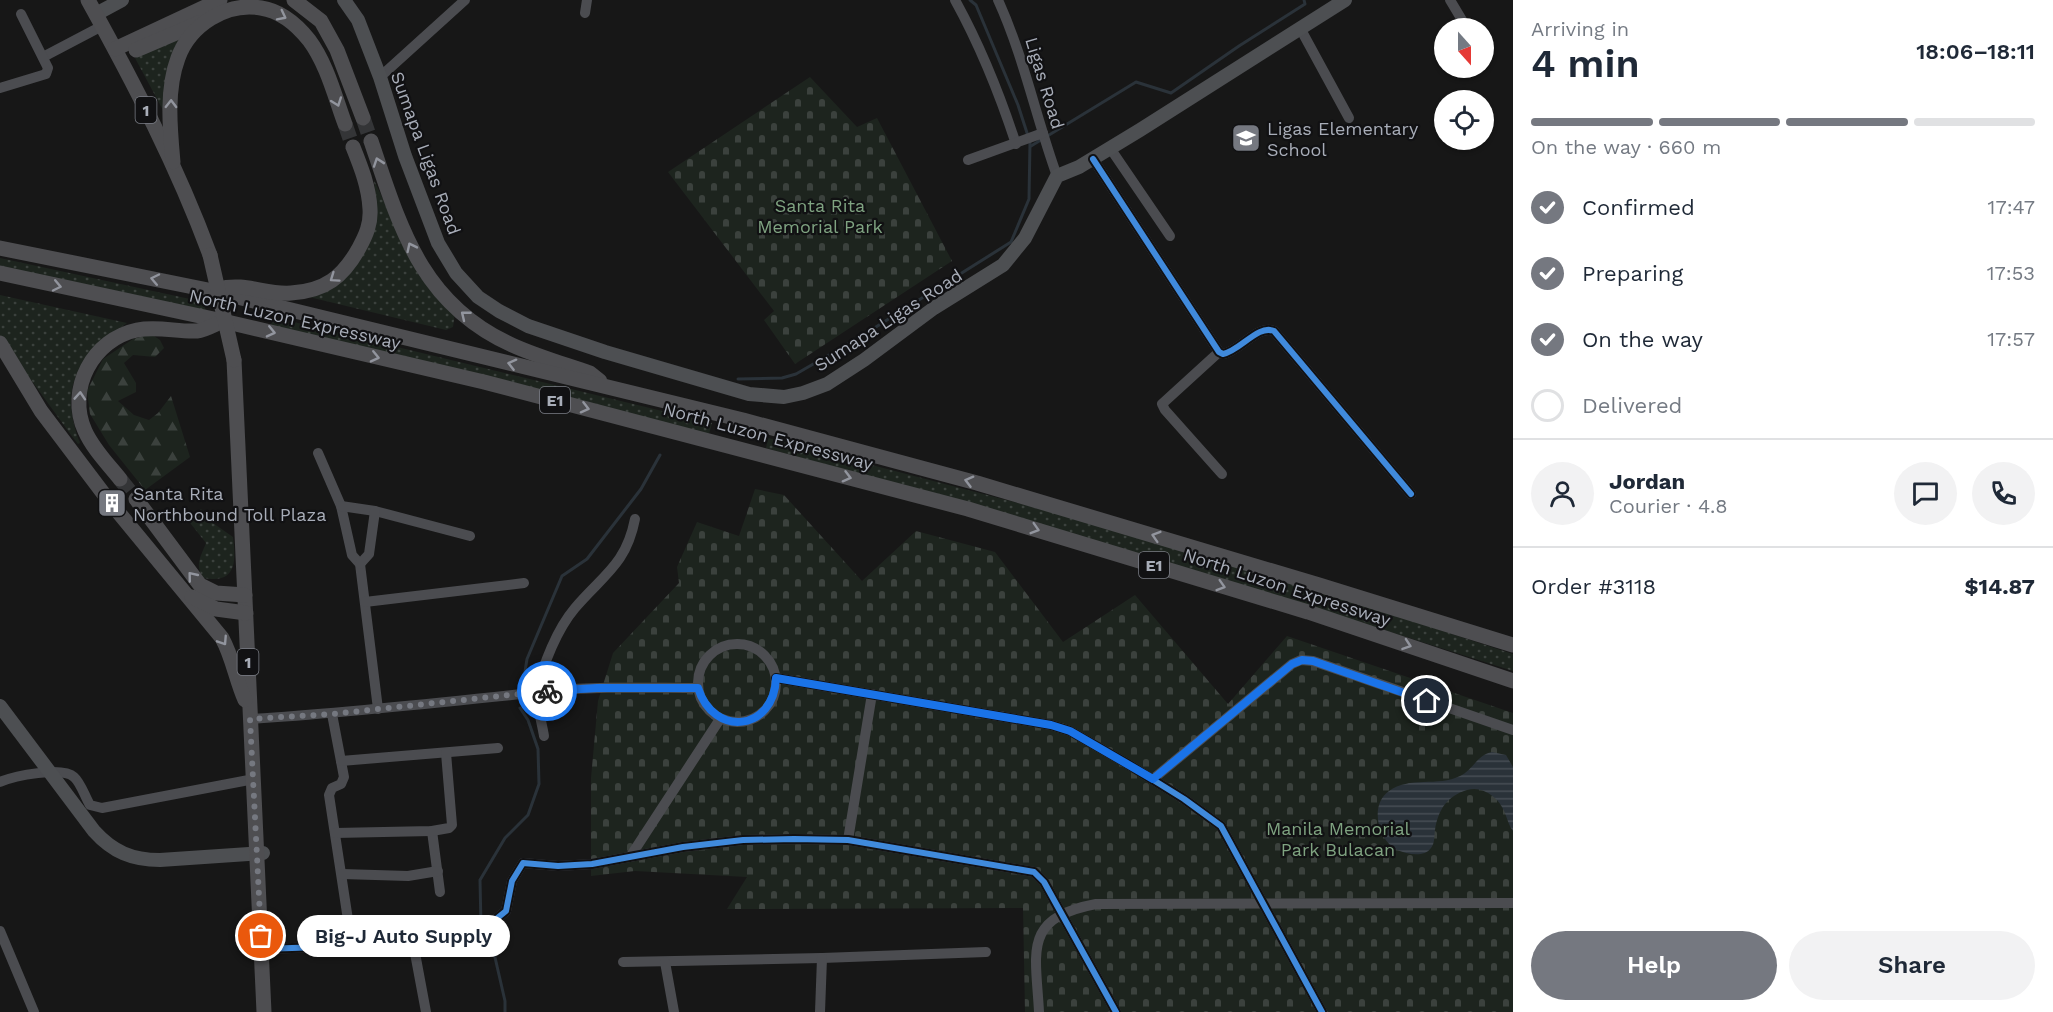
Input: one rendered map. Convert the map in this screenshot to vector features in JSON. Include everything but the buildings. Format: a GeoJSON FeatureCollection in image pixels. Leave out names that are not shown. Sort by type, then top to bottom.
{"type":"FeatureCollection","features":[{"type":"Feature","properties":{"kind":"highway","name":"1"},"geometry":{"type":"LineString","coordinates":[[88,0],[173,162],[210,255],[234,360],[264,1012]]}},
{"type":"Feature","properties":{"kind":"highway"},"geometry":{"type":"LineString","coordinates":[[117,53],[220,0]]}},
{"type":"Feature","properties":{"kind":"highway"},"geometry":{"type":"LineString","coordinates":[[294,0],[321,21],[325,27],[347,74],[363,117]]}},
{"type":"Feature","properties":{"kind":"highway"},"geometry":{"type":"LineString","coordinates":[[117,53],[229,10],[261,8],[276,12],[291,21],[316,50],[345,124]]}},
{"type":"Feature","properties":{"kind":"highway"},"geometry":{"type":"LineString","coordinates":[[173,162],[171,95],[178,58],[188,39],[206,20]]}},
{"type":"Feature","properties":{"kind":"highway"},"geometry":{"type":"LineString","coordinates":[[371,141],[405,236],[422,268],[446,299],[468,319],[500,339],[513,346],[590,373],[610,388]]}},
{"type":"Feature","properties":{"kind":"highway"},"geometry":{"type":"LineString","coordinates":[[213,291],[232,286],[289,294],[319,288],[340,276],[368,231],[370,210],[366,182],[353,147]]}},
{"type":"Feature","properties":{"kind":"highway","name":"North Luzon Expressway"},"geometry":{"type":"LineString","coordinates":[[0,248],[213,291],[743,420],[978,483],[1308,581],[1513,645]]}},
{"type":"Feature","properties":{"kind":"highway","name":"North Luzon Expressway"},"geometry":{"type":"LineString","coordinates":[[0,273],[223,321],[484,382],[968,509],[1308,612],[1513,681]]}},
{"type":"Feature","properties":{"kind":"highway"},"geometry":{"type":"LineString","coordinates":[[120,479],[90,441],[81,418],[80,388],[93,358],[110,342],[131,332],[157,328],[198,331],[223,321]]}},
{"type":"Feature","properties":{"kind":"highway"},"geometry":{"type":"LineString","coordinates":[[0,343],[52,426],[103,493]]}},
{"type":"Feature","properties":{"kind":"highway"},"geometry":{"type":"LineString","coordinates":[[136,499],[200,585],[216,592],[245,595]]}},
{"type":"Feature","properties":{"kind":"highway"},"geometry":{"type":"LineString","coordinates":[[119,513],[226,645],[250,715]]}},
{"type":"Feature","properties":{"kind":"highway"},"geometry":{"type":"LineString","coordinates":[[187,595],[216,609],[246,613]]}},
{"type":"Feature","properties":{"kind":"main road"},"geometry":{"type":"LineString","coordinates":[[99,20],[122,0]]}},
{"type":"Feature","properties":{"kind":"main road","name":"Sumapa Ligas Road"},"geometry":{"type":"LineString","coordinates":[[344,0],[358,20],[438,243],[456,273],[478,297],[528,326],[605,352],[749,394],[784,397],[827,384],[864,360],[934,308],[1003,265],[1025,238],[1057,176]]}},
{"type":"Feature","properties":{"kind":"main road"},"geometry":{"type":"LineString","coordinates":[[1057,176],[1079,167],[1345,0]]}},
{"type":"Feature","properties":{"kind":"main road"},"geometry":{"type":"LineString","coordinates":[[0,706],[94,831],[122,854],[147,860],[160,860],[263,852]]}},
{"type":"Feature","properties":{"kind":"street"},"geometry":{"type":"LineString","coordinates":[[380,77],[465,0]]}},
{"type":"Feature","properties":{"kind":"street"},"geometry":{"type":"LineString","coordinates":[[585,13],[587,0]]}},
{"type":"Feature","properties":{"kind":"street"},"geometry":{"type":"LineString","coordinates":[[955,0],[984,54],[1020,142]]}},
{"type":"Feature","properties":{"kind":"street","name":"Ligas Road"},"geometry":{"type":"LineString","coordinates":[[998,0],[1010,26],[1025,70],[1040,134],[1057,176]]}},
{"type":"Feature","properties":{"kind":"street"},"geometry":{"type":"LineString","coordinates":[[1450,0],[1461,18]]}},
{"type":"Feature","properties":{"kind":"street"},"geometry":{"type":"LineString","coordinates":[[0,88],[46,74],[48,68],[21,14]]}},
{"type":"Feature","properties":{"kind":"street"},"geometry":{"type":"LineString","coordinates":[[43,57],[99,20]]}},
{"type":"Feature","properties":{"kind":"street"},"geometry":{"type":"LineString","coordinates":[[1300,28],[1349,118]]}},
{"type":"Feature","properties":{"kind":"street"},"geometry":{"type":"LineString","coordinates":[[968,160],[1040,134]]}},
{"type":"Feature","properties":{"kind":"street"},"geometry":{"type":"LineString","coordinates":[[1110,148],[1170,236]]}},
{"type":"Feature","properties":{"kind":"street"},"geometry":{"type":"LineString","coordinates":[[1092,159],[1219,352],[1232,353],[1261,331],[1269,329],[1274,331],[1411,494]]}},
{"type":"Feature","properties":{"kind":"street"},"geometry":{"type":"LineString","coordinates":[[1219,352],[1162,404],[1222,474]]}},
{"type":"Feature","properties":{"kind":"street"},"geometry":{"type":"LineString","coordinates":[[318,453],[341,506],[352,555],[360,564],[378,709]]}},
{"type":"Feature","properties":{"kind":"street"},"geometry":{"type":"LineString","coordinates":[[341,506],[375,511],[470,536]]}},
{"type":"Feature","properties":{"kind":"street"},"geometry":{"type":"LineString","coordinates":[[360,564],[369,554],[373,540],[375,511]]}},
{"type":"Feature","properties":{"kind":"street"},"geometry":{"type":"LineString","coordinates":[[544,736],[537,693],[550,650],[574,610],[621,560],[632,534],[635,519]]}},
{"type":"Feature","properties":{"kind":"street"},"geometry":{"type":"LineString","coordinates":[[365,602],[524,584]]}},
{"type":"Feature","properties":{"kind":"street"},"geometry":{"type":"LineString","coordinates":[[737,644],[750,646],[761,652],[769,659],[776,678],[776,690],[765,711],[744,722],[732,722],[720,718],[706,706],[698,688],[703,663],[718,649],[737,644]]}},
{"type":"Feature","properties":{"kind":"street"},"geometry":{"type":"LineString","coordinates":[[1153,779],[1292,664],[1302,660],[1313,661],[1513,730]]}},
{"type":"Feature","properties":{"kind":"street"},"geometry":{"type":"LineString","coordinates":[[776,678],[1060,727],[1153,779],[1221,826],[1322,1012]]}},
{"type":"Feature","properties":{"kind":"street"},"geometry":{"type":"LineString","coordinates":[[250,715],[332,714],[597,688],[698,688]]}},
{"type":"Feature","properties":{"kind":"street"},"geometry":{"type":"LineString","coordinates":[[848,840],[872,694]]}},
{"type":"Feature","properties":{"kind":"street"},"geometry":{"type":"LineString","coordinates":[[332,714],[344,781],[332,788],[329,795],[352,946]]}},
{"type":"Feature","properties":{"kind":"street"},"geometry":{"type":"LineString","coordinates":[[630,856],[720,718]]}},
{"type":"Feature","properties":{"kind":"street"},"geometry":{"type":"LineString","coordinates":[[341,761],[498,748]]}},
{"type":"Feature","properties":{"kind":"street"},"geometry":{"type":"LineString","coordinates":[[335,833],[432,831],[449,828],[452,825],[446,753]]}},
{"type":"Feature","properties":{"kind":"street"},"geometry":{"type":"LineString","coordinates":[[0,782],[26,775],[64,772],[74,777],[90,805],[102,808],[254,779]]}},
{"type":"Feature","properties":{"kind":"street"},"geometry":{"type":"LineString","coordinates":[[432,831],[440,892]]}},
{"type":"Feature","properties":{"kind":"street"},"geometry":{"type":"LineString","coordinates":[[262,950],[352,946],[490,924],[506,911],[512,881],[523,862],[558,866],[592,864],[683,847],[743,840],[848,840],[1034,872],[1044,882],[1116,1012]]}},
{"type":"Feature","properties":{"kind":"street"},"geometry":{"type":"LineString","coordinates":[[342,874],[408,876],[438,871]]}},
{"type":"Feature","properties":{"kind":"street"},"geometry":{"type":"LineString","coordinates":[[1039,1012],[1036,950],[1039,935],[1062,914],[1078,908],[1096,904],[1513,903]]}},
{"type":"Feature","properties":{"kind":"street"},"geometry":{"type":"LineString","coordinates":[[0,931],[34,1012]]}},
{"type":"Feature","properties":{"kind":"street"},"geometry":{"type":"LineString","coordinates":[[412,937],[426,1012]]}},
{"type":"Feature","properties":{"kind":"street"},"geometry":{"type":"LineString","coordinates":[[623,962],[986,952]]}},
{"type":"Feature","properties":{"kind":"street"},"geometry":{"type":"LineString","coordinates":[[820,1012],[822,958]]}},
{"type":"Feature","properties":{"kind":"street"},"geometry":{"type":"LineString","coordinates":[[665,962],[674,1012]]}},
{"type":"Feature","properties":{"kind":"green space"},"geometry":{"type":"Polygon","coordinates":[[[185,35],[164,112],[135,58],[185,35]]]}},
{"type":"Feature","properties":{"kind":"green space","name":"Santa Rita Memorial Park"},"geometry":{"type":"Polygon","coordinates":[[[810,77],[857,127],[877,118],[952,261],[795,364],[764,320],[774,311],[668,172],[810,77]]]}},
{"type":"Feature","properties":{"kind":"green space"},"geometry":{"type":"Polygon","coordinates":[[[374,180],[407,250],[455,313],[453,327],[446,330],[309,297],[333,285],[377,208],[374,180]]]}},
{"type":"Feature","properties":{"kind":"green space"},"geometry":{"type":"Polygon","coordinates":[[[0,258],[204,302],[206,313],[0,269],[0,258]]]}},
{"type":"Feature","properties":{"kind":"green space"},"geometry":{"type":"Polygon","coordinates":[[[0,295],[127,323],[96,348],[85,360],[77,374],[71,404],[80,443],[78,444],[71,435],[0,337],[0,295]]]}},
{"type":"Feature","properties":{"kind":"green space"},"geometry":{"type":"Polygon","coordinates":[[[273,317],[712,423],[709,434],[271,325],[273,317]]]}},
{"type":"Feature","properties":{"kind":"green space"},"geometry":{"type":"Polygon","coordinates":[[[151,334],[160,340],[164,348],[155,357],[133,355],[124,363],[136,383],[136,392],[118,401],[134,415],[149,420],[158,413],[171,396],[190,457],[145,490],[109,445],[90,414],[87,391],[103,359],[133,339],[151,334]]]}},
{"type":"Feature","properties":{"kind":"green space"},"geometry":{"type":"Polygon","coordinates":[[[768,438],[1049,511],[1244,566],[1513,654],[1513,671],[1290,600],[1038,524],[766,448],[768,438]]]}},
{"type":"Feature","properties":{"kind":"green space","name":"Manila Memorial Park Bulacan"},"geometry":{"type":"Polygon","coordinates":[[[755,489],[784,495],[862,581],[916,531],[995,552],[1063,642],[1135,595],[1228,704],[1287,636],[1513,713],[1513,1012],[1025,1012],[1023,908],[727,909],[747,877],[635,871],[591,876],[591,778],[598,701],[613,653],[679,583],[677,567],[697,522],[739,536],[755,489]]]}},
{"type":"Feature","properties":{"kind":"green space"},"geometry":{"type":"Polygon","coordinates":[[[201,509],[210,521],[233,537],[234,562],[232,569],[223,578],[204,578],[199,569],[199,561],[206,543],[187,519],[201,509]]]}},
{"type":"Feature","properties":{"kind":"shaded area"},"geometry":{"type":"Polygon","coordinates":[[[1492,752],[1506,755],[1513,767],[1513,831],[1496,799],[1482,790],[1471,789],[1454,796],[1441,810],[1436,823],[1433,844],[1428,851],[1410,854],[1390,845],[1378,822],[1379,805],[1389,791],[1405,784],[1442,781],[1460,776],[1482,756],[1492,752]]]}},
{"type":"Feature","properties":{"kind":"waterway"},"geometry":{"type":"LineString","coordinates":[[970,0],[976,5],[1018,105],[1028,136]]}},
{"type":"Feature","properties":{"kind":"waterway"},"geometry":{"type":"LineString","coordinates":[[1031,146],[1136,82],[1171,93],[1305,4],[1304,0]]}},
{"type":"Feature","properties":{"kind":"waterway"},"geometry":{"type":"LineString","coordinates":[[738,379],[782,378],[796,374],[860,337],[1011,242],[1029,199],[1030,142]]}},
{"type":"Feature","properties":{"kind":"waterway"},"geometry":{"type":"LineString","coordinates":[[523,684],[527,659],[562,576],[587,559],[641,489],[660,455]]}},
{"type":"Feature","properties":{"kind":"waterway"},"geometry":{"type":"LineString","coordinates":[[505,1012],[505,1001],[494,953],[481,926],[480,880],[505,838],[528,815],[539,784],[538,749],[528,720],[520,708]]}},
{"type":"Feature","properties":{"kind":"tunnel"},"geometry":{"type":"LineString","coordinates":[[363,118],[371,141]]}},
{"type":"Feature","properties":{"kind":"tunnel"},"geometry":{"type":"LineString","coordinates":[[345,124],[353,147]]}},
{"type":"Feature","properties":{"kind":"tunnel"},"geometry":{"type":"LineString","coordinates":[[120,479],[136,499]]}},
{"type":"Feature","properties":{"kind":"tunnel"},"geometry":{"type":"LineString","coordinates":[[103,493],[119,513]]}},
{"type":"Feature","properties":{"kind":"cycle path"},"geometry":{"type":"LineString","coordinates":[[1093,159],[1219,352],[1223,354],[1229,352],[1262,331],[1274,331],[1411,494]]}},
{"type":"Feature","properties":{"kind":"cycle path"},"geometry":{"type":"LineString","coordinates":[[776,678],[1051,725],[1070,731],[1126,763],[1184,799],[1221,826],[1322,1012]]}},
{"type":"Feature","properties":{"kind":"cycle path"},"geometry":{"type":"LineString","coordinates":[[262,949],[352,946],[490,924],[506,911],[512,881],[523,863],[558,866],[592,864],[683,847],[743,840],[848,840],[1034,872],[1044,882],[1116,1012]]}},
{"type":"Feature","properties":{"kind":"way so far"},"geometry":{"type":"LineString","coordinates":[[261,936],[250,719],[332,714],[547,691]]}},
{"type":"Feature","properties":{"kind":"place","name":"Ligas Elementary School"},"geometry":{"type":"Point","coordinates":[1246,138]}},
{"type":"Feature","properties":{"kind":"place","name":"Santa Rita Northbound Toll Plaza"},"geometry":{"type":"Point","coordinates":[112,503]}},
{"type":"Feature","properties":{"kind":"place","name":"Big-J Auto Supply"},"geometry":{"type":"Point","coordinates":[261,936]}},
{"type":"Feature","properties":{"kind":"route"},"geometry":{"type":"LineString","coordinates":[[547,691],[597,688],[698,688],[702,701],[710,711],[732,722],[744,722],[765,711],[776,690],[776,678],[1051,725],[1070,731],[1153,779],[1292,664],[1302,660],[1313,661],[1427,701]]}}]}
